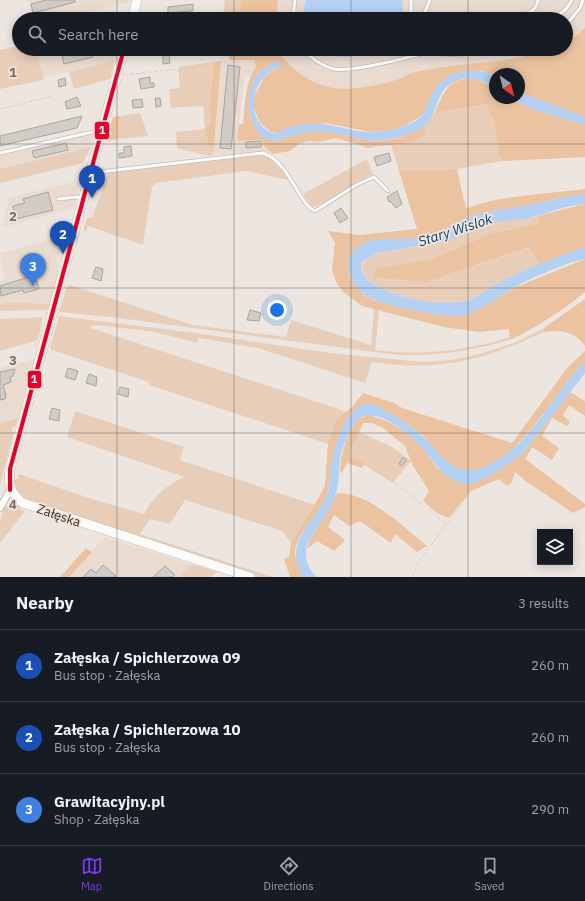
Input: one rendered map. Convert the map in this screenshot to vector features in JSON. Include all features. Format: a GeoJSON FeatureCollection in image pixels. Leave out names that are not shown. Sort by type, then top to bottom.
{"type":"FeatureCollection","features":[{"type":"Feature","properties":{"kind":"street"},"geometry":{"type":"LineString","coordinates":[[134,12],[138,0]]}},
{"type":"Feature","properties":{"kind":"street"},"geometry":{"type":"LineString","coordinates":[[0,508],[10,490],[10,469],[122,56]]}},
{"type":"Feature","properties":{"kind":"street","name":"Załęska"},"geometry":{"type":"LineString","coordinates":[[10,490],[23,503],[250,577]]}},
{"type":"Feature","properties":{"kind":"lane"},"geometry":{"type":"LineString","coordinates":[[294,12],[295,0]]}},
{"type":"Feature","properties":{"kind":"lane"},"geometry":{"type":"LineString","coordinates":[[411,0],[412,12]]}},
{"type":"Feature","properties":{"kind":"lane"},"geometry":{"type":"LineString","coordinates":[[425,12],[430,0]]}},
{"type":"Feature","properties":{"kind":"lane"},"geometry":{"type":"LineString","coordinates":[[529,12],[537,5],[538,0]]}},
{"type":"Feature","properties":{"kind":"lane"},"geometry":{"type":"LineString","coordinates":[[562,12],[572,0]]}},
{"type":"Feature","properties":{"kind":"lane"},"geometry":{"type":"LineString","coordinates":[[573,16],[580,8],[583,0]]}},
{"type":"Feature","properties":{"kind":"lane"},"geometry":{"type":"LineString","coordinates":[[311,56],[319,63],[334,69],[353,69],[412,56]]}},
{"type":"Feature","properties":{"kind":"lane"},"geometry":{"type":"LineString","coordinates":[[0,153],[102,129]]}},
{"type":"Feature","properties":{"kind":"lane"},"geometry":{"type":"LineString","coordinates":[[91,173],[263,153],[271,156],[282,167],[308,205],[314,211],[356,185],[374,177],[388,191]]}},
{"type":"Feature","properties":{"kind":"lane"},"geometry":{"type":"LineString","coordinates":[[58,199],[77,197],[84,199]]}},
{"type":"Feature","properties":{"kind":"path"},"geometry":{"type":"LineString","coordinates":[[117,76],[197,67]]}},
{"type":"Feature","properties":{"kind":"path"},"geometry":{"type":"LineString","coordinates":[[0,109],[52,96]]}},
{"type":"Feature","properties":{"kind":"path"},"geometry":{"type":"LineString","coordinates":[[396,483],[447,524]]}},
{"type":"Feature","properties":{"kind":"path"},"geometry":{"type":"LineString","coordinates":[[412,577],[420,560],[464,501]]}},
{"type":"Feature","properties":{"kind":"shaded area"},"geometry":{"type":"Polygon","coordinates":[[[28,0],[130,0],[130,2],[91,12],[32,12],[28,0]]]}},
{"type":"Feature","properties":{"kind":"shaded area"},"geometry":{"type":"Polygon","coordinates":[[[225,0],[241,0],[239,12],[224,12],[225,0]]]}},
{"type":"Feature","properties":{"kind":"shaded area"},"geometry":{"type":"Polygon","coordinates":[[[241,0],[278,0],[277,12],[239,12],[241,0]]]}},
{"type":"Feature","properties":{"kind":"shaded area"},"geometry":{"type":"Polygon","coordinates":[[[278,0],[585,0],[585,70],[525,73],[525,68],[489,68],[489,77],[434,91],[255,95],[276,56],[573,56],[573,12],[277,12],[278,0]]]}},
{"type":"Feature","properties":{"kind":"shaded area"},"geometry":{"type":"Polygon","coordinates":[[[585,27],[585,117],[525,94],[525,68],[489,68],[489,73],[481,70],[434,91],[424,114],[405,126],[371,132],[325,123],[289,127],[279,133],[271,132],[260,123],[253,106],[255,95],[264,77],[281,65],[265,69],[259,74],[252,88],[250,97],[250,113],[255,126],[265,136],[273,141],[312,131],[329,132],[379,141],[403,136],[425,125],[426,131],[421,138],[404,144],[369,148],[336,138],[319,142],[309,141],[300,143],[290,151],[273,154],[264,146],[262,140],[239,141],[237,138],[239,124],[243,124],[245,101],[250,79],[256,66],[254,60],[229,60],[229,56],[281,56],[298,72],[312,81],[328,87],[345,89],[384,83],[413,73],[450,66],[514,59],[526,56],[573,56],[573,38],[578,35],[585,27]]]}},
{"type":"Feature","properties":{"kind":"shaded area"},"geometry":{"type":"Polygon","coordinates":[[[12,47],[12,56],[38,56],[44,80],[0,89],[0,50],[12,47]]]}},
{"type":"Feature","properties":{"kind":"shaded area"},"geometry":{"type":"Polygon","coordinates":[[[38,56],[116,56],[115,60],[43,78],[38,56]]]}},
{"type":"Feature","properties":{"kind":"shaded area"},"geometry":{"type":"Polygon","coordinates":[[[115,60],[110,79],[74,89],[69,72],[115,60]]]}},
{"type":"Feature","properties":{"kind":"shaded area"},"geometry":{"type":"Polygon","coordinates":[[[254,60],[256,66],[250,76],[245,75],[237,138],[239,141],[262,140],[264,146],[273,154],[264,151],[213,155],[221,61],[254,60]]]}},
{"type":"Feature","properties":{"kind":"shaded area"},"geometry":{"type":"Polygon","coordinates":[[[221,61],[214,147],[209,145],[205,129],[210,124],[209,110],[214,62],[221,61]]]}},
{"type":"Feature","properties":{"kind":"shaded area"},"geometry":{"type":"Polygon","coordinates":[[[214,62],[209,110],[209,145],[214,147],[213,155],[209,156],[177,148],[176,132],[205,129],[203,106],[171,108],[169,89],[180,88],[178,67],[214,62]]]}},
{"type":"Feature","properties":{"kind":"shaded area"},"geometry":{"type":"Polygon","coordinates":[[[475,78],[489,85],[489,104],[522,104],[535,110],[585,125],[585,157],[503,161],[499,156],[495,123],[486,104],[435,113],[441,98],[448,88],[459,81],[475,78]]]}},
{"type":"Feature","properties":{"kind":"shaded area"},"geometry":{"type":"Polygon","coordinates":[[[486,104],[495,123],[499,156],[503,161],[457,169],[399,171],[391,145],[404,144],[426,131],[425,125],[435,113],[486,104]]]}},
{"type":"Feature","properties":{"kind":"shaded area"},"geometry":{"type":"Polygon","coordinates":[[[140,113],[148,136],[118,139],[116,129],[121,116],[140,113]]]}},
{"type":"Feature","properties":{"kind":"shaded area"},"geometry":{"type":"Polygon","coordinates":[[[121,116],[116,129],[118,139],[106,141],[113,117],[121,116]]]}},
{"type":"Feature","properties":{"kind":"shaded area"},"geometry":{"type":"Polygon","coordinates":[[[95,133],[91,147],[0,169],[0,156],[95,133]]]}},
{"type":"Feature","properties":{"kind":"shaded area"},"geometry":{"type":"Polygon","coordinates":[[[91,147],[83,163],[0,183],[0,169],[91,147]]]}},
{"type":"Feature","properties":{"kind":"shaded area"},"geometry":{"type":"Polygon","coordinates":[[[261,155],[272,159],[291,181],[247,171],[157,183],[152,187],[143,245],[88,226],[86,232],[83,229],[88,217],[92,218],[108,173],[261,155]]]}},
{"type":"Feature","properties":{"kind":"shaded area"},"geometry":{"type":"Polygon","coordinates":[[[367,159],[373,174],[323,203],[312,207],[303,194],[367,159]]]}},
{"type":"Feature","properties":{"kind":"shaded area"},"geometry":{"type":"Polygon","coordinates":[[[457,169],[466,209],[479,204],[508,198],[585,189],[585,194],[477,214],[424,237],[368,243],[351,254],[349,274],[354,283],[365,296],[376,301],[439,315],[484,306],[516,287],[585,259],[585,292],[549,318],[510,340],[509,329],[479,332],[444,327],[362,306],[343,292],[336,282],[332,270],[335,243],[328,231],[360,235],[417,229],[399,171],[457,169]]]}},
{"type":"Feature","properties":{"kind":"shaded area"},"geometry":{"type":"Polygon","coordinates":[[[81,180],[74,208],[3,227],[9,198],[81,180]]]}},
{"type":"Feature","properties":{"kind":"shaded area"},"geometry":{"type":"Polygon","coordinates":[[[585,204],[585,247],[539,265],[530,247],[426,282],[373,277],[376,269],[429,260],[490,234],[539,223],[537,216],[585,204]]]}},
{"type":"Feature","properties":{"kind":"shaded area"},"geometry":{"type":"Polygon","coordinates":[[[537,216],[539,223],[490,234],[429,260],[397,266],[426,282],[531,247],[539,265],[508,278],[473,298],[451,303],[438,303],[425,302],[400,296],[375,285],[368,280],[362,270],[363,262],[377,253],[443,242],[494,222],[526,219],[537,216]]]}},
{"type":"Feature","properties":{"kind":"shaded area"},"geometry":{"type":"Polygon","coordinates":[[[67,236],[57,258],[58,274],[50,304],[0,304],[0,281],[5,279],[0,253],[67,236]]]}},
{"type":"Feature","properties":{"kind":"shaded area"},"geometry":{"type":"Polygon","coordinates":[[[70,285],[193,325],[286,337],[291,320],[371,345],[374,309],[379,311],[375,350],[392,352],[443,351],[477,346],[510,337],[510,340],[482,347],[440,354],[397,355],[111,317],[59,312],[66,289],[70,285]]]}},
{"type":"Feature","properties":{"kind":"shaded area"},"geometry":{"type":"Polygon","coordinates":[[[585,299],[585,346],[577,337],[567,333],[561,331],[544,332],[544,328],[585,299]]]}},
{"type":"Feature","properties":{"kind":"shaded area"},"geometry":{"type":"Polygon","coordinates":[[[0,304],[50,304],[48,310],[0,311],[0,304]]]}},
{"type":"Feature","properties":{"kind":"shaded area"},"geometry":{"type":"Polygon","coordinates":[[[59,316],[196,333],[330,353],[423,362],[451,360],[479,354],[517,342],[544,328],[544,332],[501,350],[461,362],[419,366],[372,362],[365,383],[258,348],[199,338],[197,343],[155,332],[97,325],[91,326],[91,328],[345,411],[337,418],[328,444],[149,385],[149,382],[52,350],[50,348],[59,316]]]}},
{"type":"Feature","properties":{"kind":"shaded area"},"geometry":{"type":"Polygon","coordinates":[[[43,317],[38,340],[0,351],[0,319],[43,317]]]}},
{"type":"Feature","properties":{"kind":"shaded area"},"geometry":{"type":"Polygon","coordinates":[[[585,351],[585,361],[573,374],[534,426],[519,442],[504,456],[488,466],[471,471],[460,469],[443,459],[425,438],[409,425],[394,417],[357,408],[340,439],[335,452],[325,500],[302,533],[296,545],[296,561],[303,577],[290,577],[284,559],[289,557],[291,543],[325,485],[328,444],[337,418],[352,407],[363,393],[394,403],[402,408],[512,443],[568,367],[585,351]]]}},
{"type":"Feature","properties":{"kind":"shaded area"},"geometry":{"type":"Polygon","coordinates":[[[35,359],[18,418],[0,423],[0,368],[35,359]]]}},
{"type":"Feature","properties":{"kind":"shaded area"},"geometry":{"type":"Polygon","coordinates":[[[570,392],[585,401],[585,416],[569,405],[563,415],[570,422],[567,426],[552,418],[542,436],[559,448],[552,460],[532,447],[525,459],[585,504],[585,507],[573,513],[527,482],[515,472],[511,484],[507,486],[499,479],[471,491],[449,518],[441,515],[431,509],[423,500],[429,491],[413,466],[405,446],[383,428],[372,423],[363,423],[349,455],[365,464],[362,468],[347,463],[343,471],[340,473],[341,458],[347,438],[353,426],[357,419],[370,415],[391,423],[408,434],[423,448],[438,469],[450,478],[487,477],[522,454],[570,392]]]}},
{"type":"Feature","properties":{"kind":"shaded area"},"geometry":{"type":"Polygon","coordinates":[[[75,411],[184,447],[180,460],[315,505],[291,543],[282,531],[185,500],[170,524],[150,519],[140,534],[273,577],[258,577],[31,502],[17,494],[12,480],[18,479],[19,474],[92,499],[144,514],[156,496],[184,477],[67,437],[75,411]]]}},
{"type":"Feature","properties":{"kind":"shaded area"},"geometry":{"type":"Polygon","coordinates":[[[18,418],[15,428],[13,427],[12,431],[14,432],[0,485],[0,423],[18,418]]]}},
{"type":"Feature","properties":{"kind":"shaded area"},"geometry":{"type":"Polygon","coordinates":[[[359,432],[392,447],[411,461],[393,483],[348,455],[359,432]]]}},
{"type":"Feature","properties":{"kind":"shaded area"},"geometry":{"type":"Polygon","coordinates":[[[337,493],[349,494],[373,504],[396,520],[427,546],[417,552],[395,534],[391,543],[360,521],[349,526],[334,515],[328,527],[345,540],[334,551],[317,541],[307,549],[310,539],[331,506],[337,493]]]}},
{"type":"Feature","properties":{"kind":"shaded area"},"geometry":{"type":"Polygon","coordinates":[[[17,504],[20,505],[20,510],[25,511],[0,543],[0,523],[4,507],[17,504]]]}},
{"type":"Feature","properties":{"kind":"shaded area"},"geometry":{"type":"Polygon","coordinates":[[[105,537],[192,565],[179,577],[69,577],[105,537]]]}},
{"type":"Feature","properties":{"kind":"shaded area"},"geometry":{"type":"Polygon","coordinates":[[[86,548],[92,552],[69,577],[60,577],[86,548]]]}},
{"type":"Feature","properties":{"kind":"shaded area"},"geometry":{"type":"Polygon","coordinates":[[[192,565],[215,571],[216,573],[210,577],[179,577],[192,565]]]}},
{"type":"Feature","properties":{"kind":"water"},"geometry":{"type":"Polygon","coordinates":[[[306,0],[402,0],[403,12],[304,12],[306,0]]]}},
{"type":"Feature","properties":{"kind":"water"},"geometry":{"type":"Polygon","coordinates":[[[335,56],[355,56],[348,57],[335,56]]]}},
{"type":"Feature","properties":{"kind":"water"},"geometry":{"type":"Polygon","coordinates":[[[277,61],[282,65],[264,77],[259,83],[254,98],[255,114],[258,121],[263,127],[273,133],[278,133],[292,126],[310,124],[326,125],[365,132],[400,128],[413,122],[425,112],[432,94],[439,84],[453,74],[469,71],[486,72],[489,73],[489,84],[468,78],[454,81],[443,91],[433,114],[426,124],[414,132],[397,138],[366,140],[324,131],[312,131],[273,141],[262,136],[257,130],[253,123],[249,108],[252,85],[257,75],[262,70],[277,61]]]}},
{"type":"Feature","properties":{"kind":"water"},"geometry":{"type":"Polygon","coordinates":[[[525,94],[585,117],[585,125],[535,110],[522,104],[525,104],[525,94]]]}},
{"type":"Feature","properties":{"kind":"water","name":"Stary Wislok"},"geometry":{"type":"Polygon","coordinates":[[[585,194],[585,204],[566,207],[526,219],[494,222],[443,242],[377,253],[362,262],[361,266],[363,274],[368,280],[389,292],[426,302],[452,303],[474,298],[499,282],[546,261],[585,247],[585,259],[578,260],[530,280],[515,287],[487,305],[464,315],[447,316],[423,312],[372,299],[359,290],[351,277],[348,263],[350,257],[354,250],[367,242],[383,239],[423,237],[437,233],[480,213],[526,206],[568,196],[585,194]]]}},
{"type":"Feature","properties":{"kind":"water"},"geometry":{"type":"Polygon","coordinates":[[[585,361],[585,373],[522,454],[495,473],[472,484],[466,484],[451,479],[409,435],[392,423],[374,416],[365,416],[357,419],[341,454],[338,487],[335,498],[307,545],[306,558],[308,565],[317,577],[303,577],[296,559],[297,544],[304,530],[324,502],[327,495],[333,454],[341,431],[352,412],[360,406],[368,404],[382,408],[408,424],[455,467],[471,470],[481,468],[512,450],[526,436],[573,374],[585,361]]]}},
{"type":"Feature","properties":{"kind":"building"},"geometry":{"type":"Polygon","coordinates":[[[46,0],[75,0],[75,2],[37,12],[33,12],[31,4],[46,0]]]}},
{"type":"Feature","properties":{"kind":"building"},"geometry":{"type":"Polygon","coordinates":[[[193,4],[193,11],[168,12],[168,7],[193,4]]]}},
{"type":"Feature","properties":{"kind":"building"},"geometry":{"type":"Polygon","coordinates":[[[62,56],[93,56],[93,57],[64,64],[62,56]]]}},
{"type":"Feature","properties":{"kind":"building"},"geometry":{"type":"Polygon","coordinates":[[[163,56],[169,56],[170,63],[163,64],[163,56]]]}},
{"type":"Feature","properties":{"kind":"building"},"geometry":{"type":"Polygon","coordinates":[[[228,65],[240,67],[231,149],[220,148],[228,65]]]}},
{"type":"Feature","properties":{"kind":"building"},"geometry":{"type":"Polygon","coordinates":[[[150,77],[150,83],[154,83],[154,87],[141,89],[139,79],[150,77]]]}},
{"type":"Feature","properties":{"kind":"building"},"geometry":{"type":"Polygon","coordinates":[[[65,78],[66,85],[59,87],[58,80],[65,78]]]}},
{"type":"Feature","properties":{"kind":"building"},"geometry":{"type":"Polygon","coordinates":[[[77,97],[81,106],[67,109],[65,102],[77,97]]]}},
{"type":"Feature","properties":{"kind":"building"},"geometry":{"type":"Polygon","coordinates":[[[155,98],[160,98],[161,106],[156,107],[155,98]]]}},
{"type":"Feature","properties":{"kind":"building"},"geometry":{"type":"Polygon","coordinates":[[[142,99],[143,107],[133,108],[132,100],[142,99]]]}},
{"type":"Feature","properties":{"kind":"building"},"geometry":{"type":"Polygon","coordinates":[[[82,116],[77,128],[0,146],[0,136],[82,116]]]}},
{"type":"Feature","properties":{"kind":"building"},"geometry":{"type":"Polygon","coordinates":[[[261,141],[261,147],[246,148],[246,142],[261,141]]]}},
{"type":"Feature","properties":{"kind":"building"},"geometry":{"type":"Polygon","coordinates":[[[66,143],[68,150],[34,158],[32,151],[66,143]]]}},
{"type":"Feature","properties":{"kind":"building"},"geometry":{"type":"Polygon","coordinates":[[[131,146],[132,156],[119,158],[119,153],[124,153],[124,147],[131,146]]]}},
{"type":"Feature","properties":{"kind":"building"},"geometry":{"type":"Polygon","coordinates":[[[389,153],[391,161],[377,166],[374,157],[389,153]]]}},
{"type":"Feature","properties":{"kind":"building"},"geometry":{"type":"Polygon","coordinates":[[[397,191],[402,204],[396,208],[390,201],[389,202],[387,197],[397,191]]]}},
{"type":"Feature","properties":{"kind":"building"},"geometry":{"type":"Polygon","coordinates":[[[48,192],[53,210],[16,219],[13,206],[25,203],[23,199],[48,192]]]}},
{"type":"Feature","properties":{"kind":"building"},"geometry":{"type":"Polygon","coordinates":[[[341,208],[348,218],[340,223],[334,213],[341,208]]]}},
{"type":"Feature","properties":{"kind":"building"},"geometry":{"type":"Polygon","coordinates":[[[96,267],[103,269],[101,281],[92,278],[96,267]]]}},
{"type":"Feature","properties":{"kind":"building"},"geometry":{"type":"Polygon","coordinates":[[[35,275],[39,289],[24,293],[23,290],[1,296],[0,286],[35,275]]]}},
{"type":"Feature","properties":{"kind":"building"},"geometry":{"type":"Polygon","coordinates":[[[250,310],[261,313],[259,321],[247,320],[250,310]]]}},
{"type":"Feature","properties":{"kind":"building"},"geometry":{"type":"Polygon","coordinates":[[[68,368],[78,371],[75,380],[65,377],[68,368]]]}},
{"type":"Feature","properties":{"kind":"building"},"geometry":{"type":"Polygon","coordinates":[[[15,369],[13,376],[10,377],[11,382],[3,385],[6,396],[5,399],[0,400],[0,372],[15,369]]]}},
{"type":"Feature","properties":{"kind":"building"},"geometry":{"type":"Polygon","coordinates":[[[89,374],[97,377],[96,386],[86,383],[89,374]]]}},
{"type":"Feature","properties":{"kind":"building"},"geometry":{"type":"Polygon","coordinates":[[[120,387],[129,389],[128,397],[118,394],[120,387]]]}},
{"type":"Feature","properties":{"kind":"building"},"geometry":{"type":"Polygon","coordinates":[[[52,408],[60,410],[59,421],[49,419],[52,408]]]}},
{"type":"Feature","properties":{"kind":"building"},"geometry":{"type":"Polygon","coordinates":[[[403,457],[406,460],[402,466],[399,464],[403,457]]]}},
{"type":"Feature","properties":{"kind":"building"},"geometry":{"type":"Polygon","coordinates":[[[103,565],[117,577],[83,577],[91,569],[96,573],[103,565]]]}},
{"type":"Feature","properties":{"kind":"building"},"geometry":{"type":"Polygon","coordinates":[[[165,566],[175,575],[173,577],[153,577],[165,566]]]}},
{"type":"Feature","properties":{"kind":"transit line","name":"1"},"geometry":{"type":"LineString","coordinates":[[10,490],[10,469],[122,56]]}},
{"type":"Feature","properties":{"kind":"place","name":"Załęska / Spichlerzowa 09"},"geometry":{"type":"Point","coordinates":[92,198]}},
{"type":"Feature","properties":{"kind":"place","name":"Załęska / Spichlerzowa 10"},"geometry":{"type":"Point","coordinates":[63,254]}},
{"type":"Feature","properties":{"kind":"place","name":"Grawitacyjny.pl"},"geometry":{"type":"Point","coordinates":[33,286]}}]}
